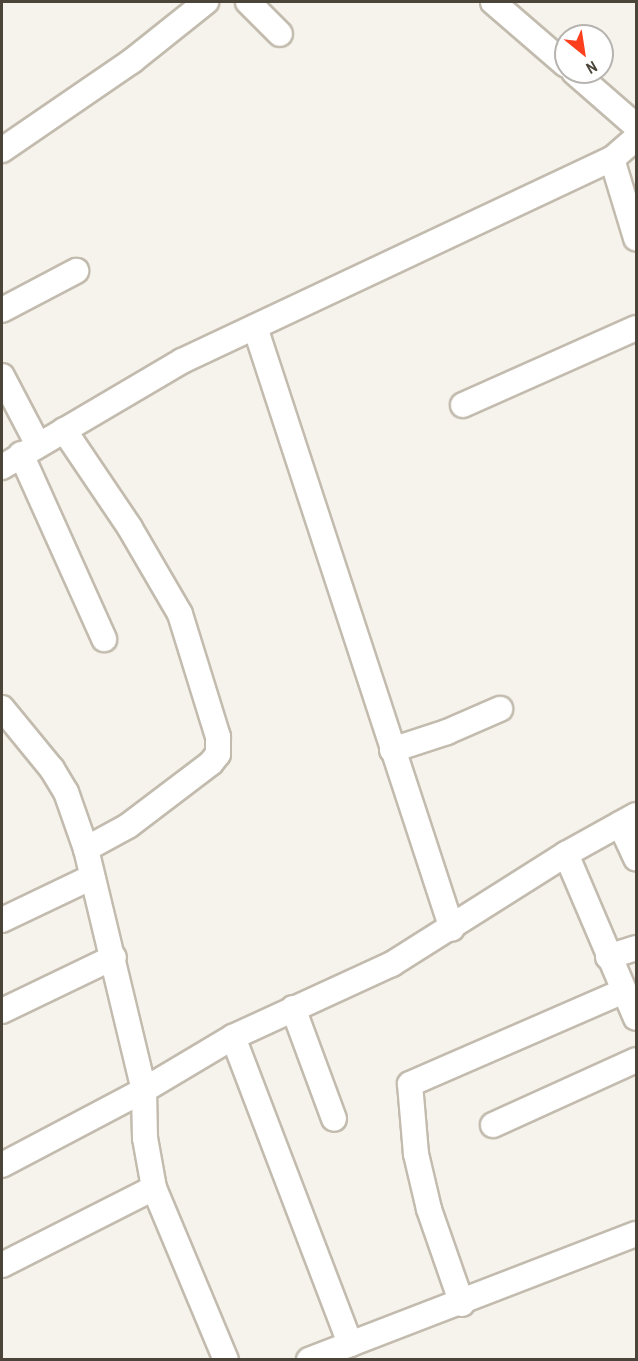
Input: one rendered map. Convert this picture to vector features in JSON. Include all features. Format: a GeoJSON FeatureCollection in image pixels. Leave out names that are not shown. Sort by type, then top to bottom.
{"type":"FeatureCollection","features":[{"type":"Feature","properties":{"kind":"street"},"geometry":{"type":"LineString","coordinates":[[2,150],[132,61],[206,2]]}},
{"type":"Feature","properties":{"kind":"street"},"geometry":{"type":"LineString","coordinates":[[248,2],[280,34]]}},
{"type":"Feature","properties":{"kind":"street"},"geometry":{"type":"LineString","coordinates":[[493,2],[554,55]]}},
{"type":"Feature","properties":{"kind":"street"},"geometry":{"type":"LineString","coordinates":[[588,84],[636,126]]}},
{"type":"Feature","properties":{"kind":"street"},"geometry":{"type":"LineString","coordinates":[[20,455],[182,361],[612,159],[636,138]]}},
{"type":"Feature","properties":{"kind":"street"},"geometry":{"type":"LineString","coordinates":[[612,159],[636,238]]}},
{"type":"Feature","properties":{"kind":"street"},"geometry":{"type":"LineString","coordinates":[[2,310],[76,271]]}},
{"type":"Feature","properties":{"kind":"street"},"geometry":{"type":"LineString","coordinates":[[255,327],[452,928]]}},
{"type":"Feature","properties":{"kind":"street"},"geometry":{"type":"LineString","coordinates":[[462,405],[636,328]]}},
{"type":"Feature","properties":{"kind":"street"},"geometry":{"type":"LineString","coordinates":[[2,376],[20,455],[104,639]]}},
{"type":"Feature","properties":{"kind":"street"},"geometry":{"type":"LineString","coordinates":[[64,430],[130,528],[180,614],[218,737],[218,754],[211,763],[128,826],[86,849]]}},
{"type":"Feature","properties":{"kind":"street"},"geometry":{"type":"LineString","coordinates":[[2,708],[52,769],[66,792],[86,849],[114,957],[144,1090],[147,1156],[154,1188],[226,1359]]}},
{"type":"Feature","properties":{"kind":"street"},"geometry":{"type":"LineString","coordinates":[[392,750],[447,732],[500,709]]}},
{"type":"Feature","properties":{"kind":"street"},"geometry":{"type":"LineString","coordinates":[[2,1165],[144,1090],[233,1037],[392,964],[566,854],[628,820],[636,858]]}},
{"type":"Feature","properties":{"kind":"street"},"geometry":{"type":"LineString","coordinates":[[566,854],[608,957],[636,1018]]}},
{"type":"Feature","properties":{"kind":"street"},"geometry":{"type":"LineString","coordinates":[[2,920],[92,877]]}},
{"type":"Feature","properties":{"kind":"street"},"geometry":{"type":"LineString","coordinates":[[608,957],[636,948]]}},
{"type":"Feature","properties":{"kind":"street"},"geometry":{"type":"LineString","coordinates":[[2,1011],[114,957]]}},
{"type":"Feature","properties":{"kind":"street"},"geometry":{"type":"LineString","coordinates":[[462,1304],[429,1209],[416,1154],[410,1084],[624,991]]}},
{"type":"Feature","properties":{"kind":"street"},"geometry":{"type":"LineString","coordinates":[[292,1008],[334,1119]]}},
{"type":"Feature","properties":{"kind":"street"},"geometry":{"type":"LineString","coordinates":[[233,1037],[350,1344]]}},
{"type":"Feature","properties":{"kind":"street"},"geometry":{"type":"LineString","coordinates":[[493,1125],[636,1060]]}},
{"type":"Feature","properties":{"kind":"street"},"geometry":{"type":"LineString","coordinates":[[2,1265],[154,1188]]}},
{"type":"Feature","properties":{"kind":"street"},"geometry":{"type":"LineString","coordinates":[[309,1359],[462,1304],[636,1234]]}}]}
